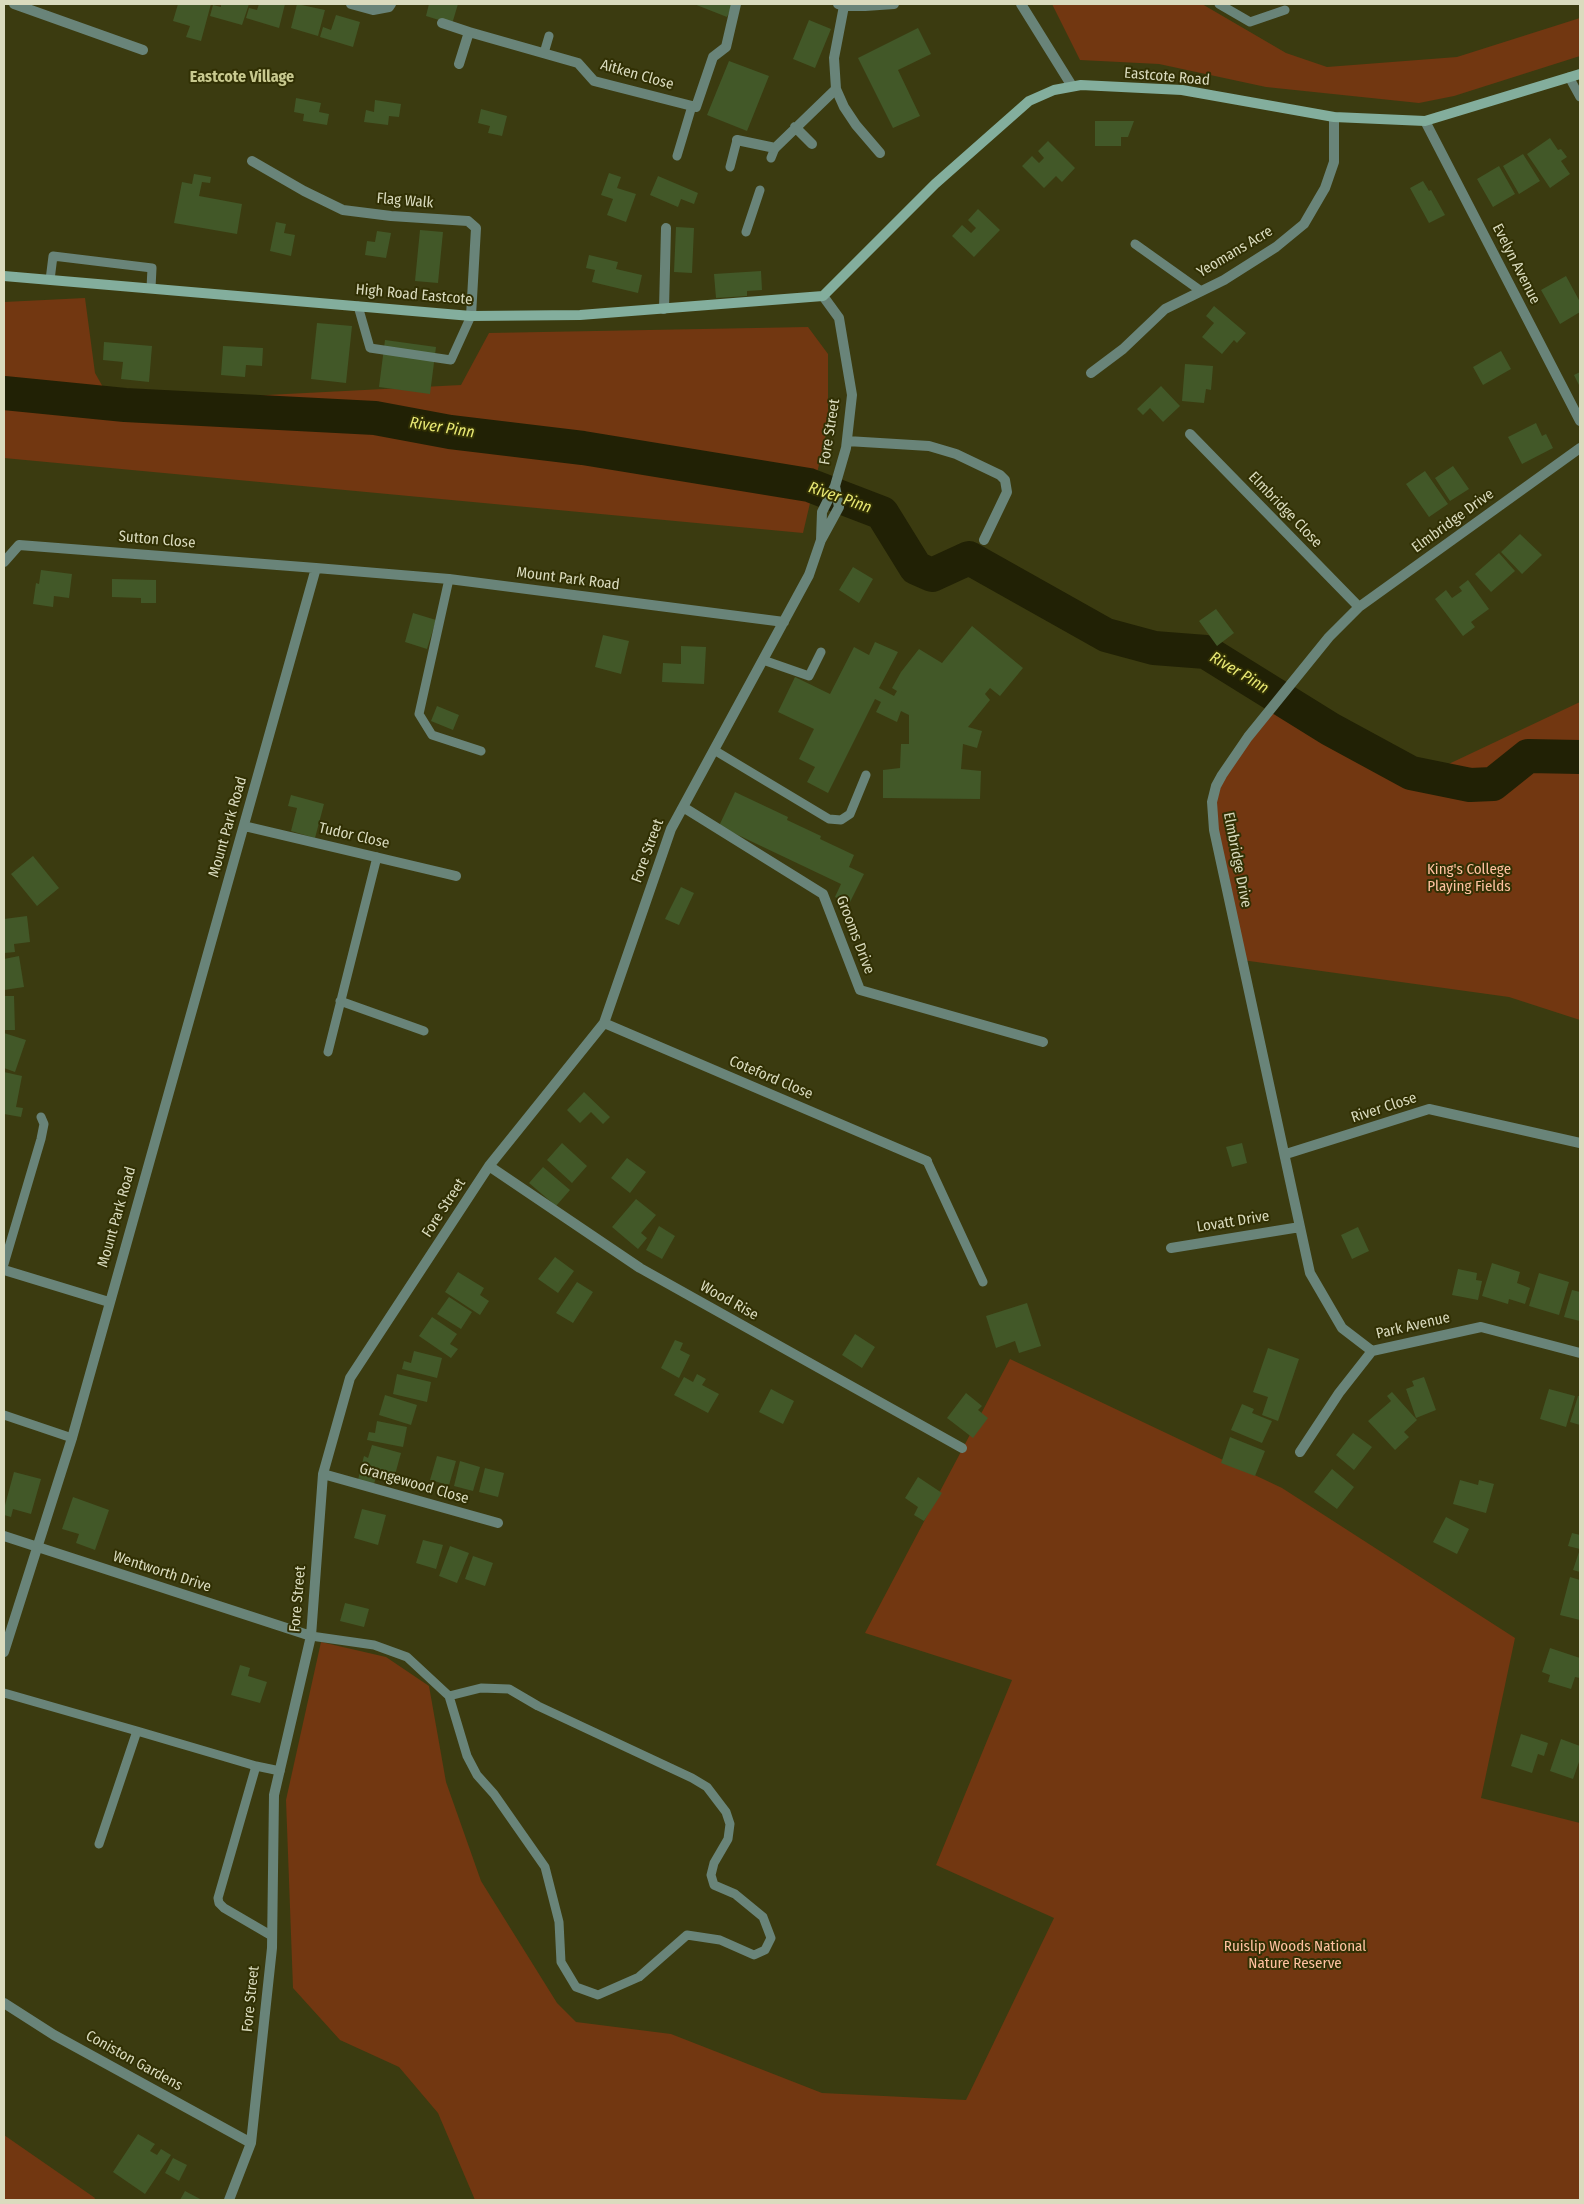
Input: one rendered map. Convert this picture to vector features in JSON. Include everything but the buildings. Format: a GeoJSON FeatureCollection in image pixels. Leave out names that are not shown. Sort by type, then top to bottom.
{"type":"FeatureCollection","features":[{"type":"Feature","properties":{"kind":"main road","name":"Eastcote Road"},"geometry":{"type":"LineString","coordinates":[[823,296],[935,184],[1029,101],[1054,90],[1072,86],[1182,90],[1334,117],[1425,121],[1580,74]]}},
{"type":"Feature","properties":{"kind":"main road","name":"High Road Eastcote"},"geometry":{"type":"LineString","coordinates":[[4,276],[471,316],[580,315],[664,310],[823,296]]}},
{"type":"Feature","properties":{"kind":"street"},"geometry":{"type":"LineString","coordinates":[[14,4],[143,50]]}},
{"type":"Feature","properties":{"kind":"street"},"geometry":{"type":"LineString","coordinates":[[351,4],[373,10],[389,7],[392,4]]}},
{"type":"Feature","properties":{"kind":"street"},"geometry":{"type":"LineString","coordinates":[[692,106],[696,107],[713,57],[726,47],[736,4]]}},
{"type":"Feature","properties":{"kind":"street"},"geometry":{"type":"LineString","coordinates":[[880,153],[856,125],[844,106],[836,89],[834,58],[841,5],[894,4]]}},
{"type":"Feature","properties":{"kind":"street"},"geometry":{"type":"LineString","coordinates":[[1021,4],[1072,86]]}},
{"type":"Feature","properties":{"kind":"street","name":"Aitken Close"},"geometry":{"type":"LineString","coordinates":[[442,23],[578,63],[594,80],[692,106]]}},
{"type":"Feature","properties":{"kind":"street"},"geometry":{"type":"LineString","coordinates":[[459,64],[469,32]]}},
{"type":"Feature","properties":{"kind":"street"},"geometry":{"type":"LineString","coordinates":[[737,140],[773,153],[795,127],[836,89]]}},
{"type":"Feature","properties":{"kind":"street","name":"Yeomans Acre"},"geometry":{"type":"LineString","coordinates":[[1091,373],[1123,349],[1165,309],[1224,280],[1276,248],[1304,224],[1325,188],[1334,162],[1334,117]]}},
{"type":"Feature","properties":{"kind":"street","name":"Evelyn Avenue"},"geometry":{"type":"LineString","coordinates":[[1425,121],[1580,421]]}},
{"type":"Feature","properties":{"kind":"street"},"geometry":{"type":"LineString","coordinates":[[795,127],[812,144]]}},
{"type":"Feature","properties":{"kind":"street","name":"Flag Walk"},"geometry":{"type":"LineString","coordinates":[[252,161],[304,191],[344,210],[391,216],[468,221],[476,228],[471,316]]}},
{"type":"Feature","properties":{"kind":"street"},"geometry":{"type":"LineString","coordinates":[[664,310],[666,228]]}},
{"type":"Feature","properties":{"kind":"street","name":"Fore Street"},"geometry":{"type":"LineString","coordinates":[[229,2200],[251,2143],[272,1936],[274,1795],[311,1636],[323,1474],[350,1378],[489,1166],[604,1023],[671,828],[808,575],[821,540],[822,512],[826,501],[835,487],[847,441],[852,395],[839,318],[823,296]]}},
{"type":"Feature","properties":{"kind":"street","name":"Elmbridge Close"},"geometry":{"type":"LineString","coordinates":[[1190,434],[1358,607]]}},
{"type":"Feature","properties":{"kind":"street"},"geometry":{"type":"LineString","coordinates":[[847,441],[928,446],[956,454],[1000,475],[1005,480],[1007,492],[984,540]]}},
{"type":"Feature","properties":{"kind":"street","name":"Elmbridge Drive"},"geometry":{"type":"LineString","coordinates":[[1372,1350],[1342,1328],[1310,1273],[1286,1154],[1214,830],[1212,802],[1216,786],[1256,728],[1329,637],[1358,607],[1580,448]]}},
{"type":"Feature","properties":{"kind":"street"},"geometry":{"type":"LineString","coordinates":[[821,540],[839,507],[835,487]]}},
{"type":"Feature","properties":{"kind":"street","name":"Sutton Close"},"geometry":{"type":"LineString","coordinates":[[4,562],[19,545],[316,568]]}},
{"type":"Feature","properties":{"kind":"street","name":"Mount Park Road"},"geometry":{"type":"LineString","coordinates":[[4,1652],[39,1547],[72,1438],[316,568],[449,579],[784,622]]}},
{"type":"Feature","properties":{"kind":"street","name":"Grooms Drive"},"geometry":{"type":"LineString","coordinates":[[683,808],[823,894],[860,990],[1043,1042]]}},
{"type":"Feature","properties":{"kind":"street","name":"Tudor Close"},"geometry":{"type":"LineString","coordinates":[[244,826],[456,876]]}},
{"type":"Feature","properties":{"kind":"street","name":"Coteford Close"},"geometry":{"type":"LineString","coordinates":[[604,1023],[927,1161]]}},
{"type":"Feature","properties":{"kind":"street","name":"River Close"},"geometry":{"type":"LineString","coordinates":[[1286,1154],[1429,1109],[1580,1143]]}},
{"type":"Feature","properties":{"kind":"street","name":"Wood Rise"},"geometry":{"type":"LineString","coordinates":[[489,1166],[640,1268],[962,1448]]}},
{"type":"Feature","properties":{"kind":"street","name":"Lovatt Drive"},"geometry":{"type":"LineString","coordinates":[[1171,1248],[1300,1227]]}},
{"type":"Feature","properties":{"kind":"street"},"geometry":{"type":"LineString","coordinates":[[4,1270],[109,1302]]}},
{"type":"Feature","properties":{"kind":"street","name":"Park Avenue"},"geometry":{"type":"LineString","coordinates":[[1300,1452],[1339,1393],[1372,1350],[1481,1327],[1580,1353]]}},
{"type":"Feature","properties":{"kind":"street","name":"Grangewood Close"},"geometry":{"type":"LineString","coordinates":[[323,1474],[498,1523]]}},
{"type":"Feature","properties":{"kind":"street","name":"Wentworth Drive"},"geometry":{"type":"LineString","coordinates":[[4,1536],[311,1636]]}},
{"type":"Feature","properties":{"kind":"street","name":"Coniston Gardens"},"geometry":{"type":"LineString","coordinates":[[4,2003],[54,2035],[251,2143]]}},
{"type":"Feature","properties":{"kind":"lane"},"geometry":{"type":"LineString","coordinates":[[1219,4],[1250,22],[1286,10]]}},
{"type":"Feature","properties":{"kind":"lane"},"geometry":{"type":"LineString","coordinates":[[544,53],[549,36]]}},
{"type":"Feature","properties":{"kind":"lane"},"geometry":{"type":"LineString","coordinates":[[1569,77],[1580,97]]}},
{"type":"Feature","properties":{"kind":"lane"},"geometry":{"type":"LineString","coordinates":[[677,156],[692,106]]}},
{"type":"Feature","properties":{"kind":"lane"},"geometry":{"type":"LineString","coordinates":[[730,167],[737,140]]}},
{"type":"Feature","properties":{"kind":"lane"},"geometry":{"type":"LineString","coordinates":[[746,232],[760,190]]}},
{"type":"Feature","properties":{"kind":"lane"},"geometry":{"type":"LineString","coordinates":[[1135,244],[1201,291]]}},
{"type":"Feature","properties":{"kind":"lane"},"geometry":{"type":"LineString","coordinates":[[50,280],[53,256],[152,268],[151,288]]}},
{"type":"Feature","properties":{"kind":"lane"},"geometry":{"type":"LineString","coordinates":[[358,306],[370,348],[451,360],[471,316]]}},
{"type":"Feature","properties":{"kind":"lane"},"geometry":{"type":"LineString","coordinates":[[449,579],[419,714],[432,735],[481,751]]}},
{"type":"Feature","properties":{"kind":"lane"},"geometry":{"type":"LineString","coordinates":[[763,660],[809,676],[821,652]]}},
{"type":"Feature","properties":{"kind":"lane"},"geometry":{"type":"LineString","coordinates":[[714,750],[829,819],[841,820],[850,814],[866,775]]}},
{"type":"Feature","properties":{"kind":"lane"},"geometry":{"type":"LineString","coordinates":[[328,1052],[377,858]]}},
{"type":"Feature","properties":{"kind":"lane"},"geometry":{"type":"LineString","coordinates":[[340,1001],[424,1031]]}},
{"type":"Feature","properties":{"kind":"lane"},"geometry":{"type":"LineString","coordinates":[[4,1264],[42,1139],[44,1124],[41,1117]]}},
{"type":"Feature","properties":{"kind":"lane"},"geometry":{"type":"LineString","coordinates":[[927,1161],[983,1282]]}},
{"type":"Feature","properties":{"kind":"lane"},"geometry":{"type":"LineString","coordinates":[[4,1415],[72,1438]]}},
{"type":"Feature","properties":{"kind":"lane"},"geometry":{"type":"LineString","coordinates":[[311,1636],[374,1645],[407,1657],[449,1696],[468,1756],[477,1775],[494,1794],[544,1868],[559,1922],[561,1962],[576,1987],[598,1995],[639,1977],[686,1935],[720,1940],[754,1955],[765,1950],[771,1938],[763,1917],[735,1894],[714,1885],[711,1875],[714,1863],[728,1839],[730,1824],[726,1812],[707,1787],[692,1778],[538,1706],[509,1689],[481,1688],[449,1696]]}},
{"type":"Feature","properties":{"kind":"lane"},"geometry":{"type":"LineString","coordinates":[[4,1693],[256,1766],[280,1771]]}},
{"type":"Feature","properties":{"kind":"lane"},"geometry":{"type":"LineString","coordinates":[[99,1844],[137,1731]]}},
{"type":"Feature","properties":{"kind":"lane"},"geometry":{"type":"LineString","coordinates":[[256,1766],[218,1898],[219,1903],[224,1908],[272,1936]]}},
{"type":"Feature","properties":{"kind":"green space"},"geometry":{"type":"Polygon","coordinates":[[[1052,4],[1202,4],[1286,53],[1327,67],[1457,57],[1580,18],[1580,56],[1454,96],[1419,103],[1266,87],[1159,64],[1080,60],[1052,4]]]}},
{"type":"Feature","properties":{"kind":"green space"},"geometry":{"type":"Polygon","coordinates":[[[85,298],[95,373],[112,403],[461,385],[489,333],[808,327],[828,354],[828,426],[803,533],[4,458],[4,302],[85,298]]]}},
{"type":"Feature","properties":{"kind":"green space","name":"King's College Playing Fields"},"geometry":{"type":"Polygon","coordinates":[[[1580,702],[1580,1020],[1509,997],[1242,960],[1214,830],[1216,786],[1272,705],[1402,786],[1580,702]]]}},
{"type":"Feature","properties":{"kind":"green space","name":"Ruislip Woods National Nature Reserve"},"geometry":{"type":"Polygon","coordinates":[[[1010,1359],[1282,1488],[1515,1638],[1481,1798],[1580,1823],[1580,2200],[475,2200],[438,2113],[399,2067],[340,2040],[293,1988],[286,1800],[321,1642],[386,1657],[429,1686],[446,1782],[481,1881],[557,2003],[576,2022],[671,2034],[822,2093],[966,2100],[1054,1918],[936,1865],[1012,1680],[865,1633],[1010,1359]]]}},
{"type":"Feature","properties":{"kind":"green space"},"geometry":{"type":"Polygon","coordinates":[[[4,2135],[95,2198],[94,2200],[4,2200],[4,2135]]]}},
{"type":"Feature","properties":{"kind":"waterway","name":"River Pinn"},"geometry":{"type":"LineString","coordinates":[[4,393],[125,405],[375,418],[450,432],[583,448],[809,485],[882,513],[916,568],[932,575],[969,558],[1106,635],[1154,648],[1206,652],[1330,729],[1411,773],[1470,785],[1493,784],[1528,756],[1580,757]]}},
{"type":"Feature","properties":{"kind":"district","name":"Eastcote Village"},"geometry":{"type":"Point","coordinates":[242,78]}}]}
